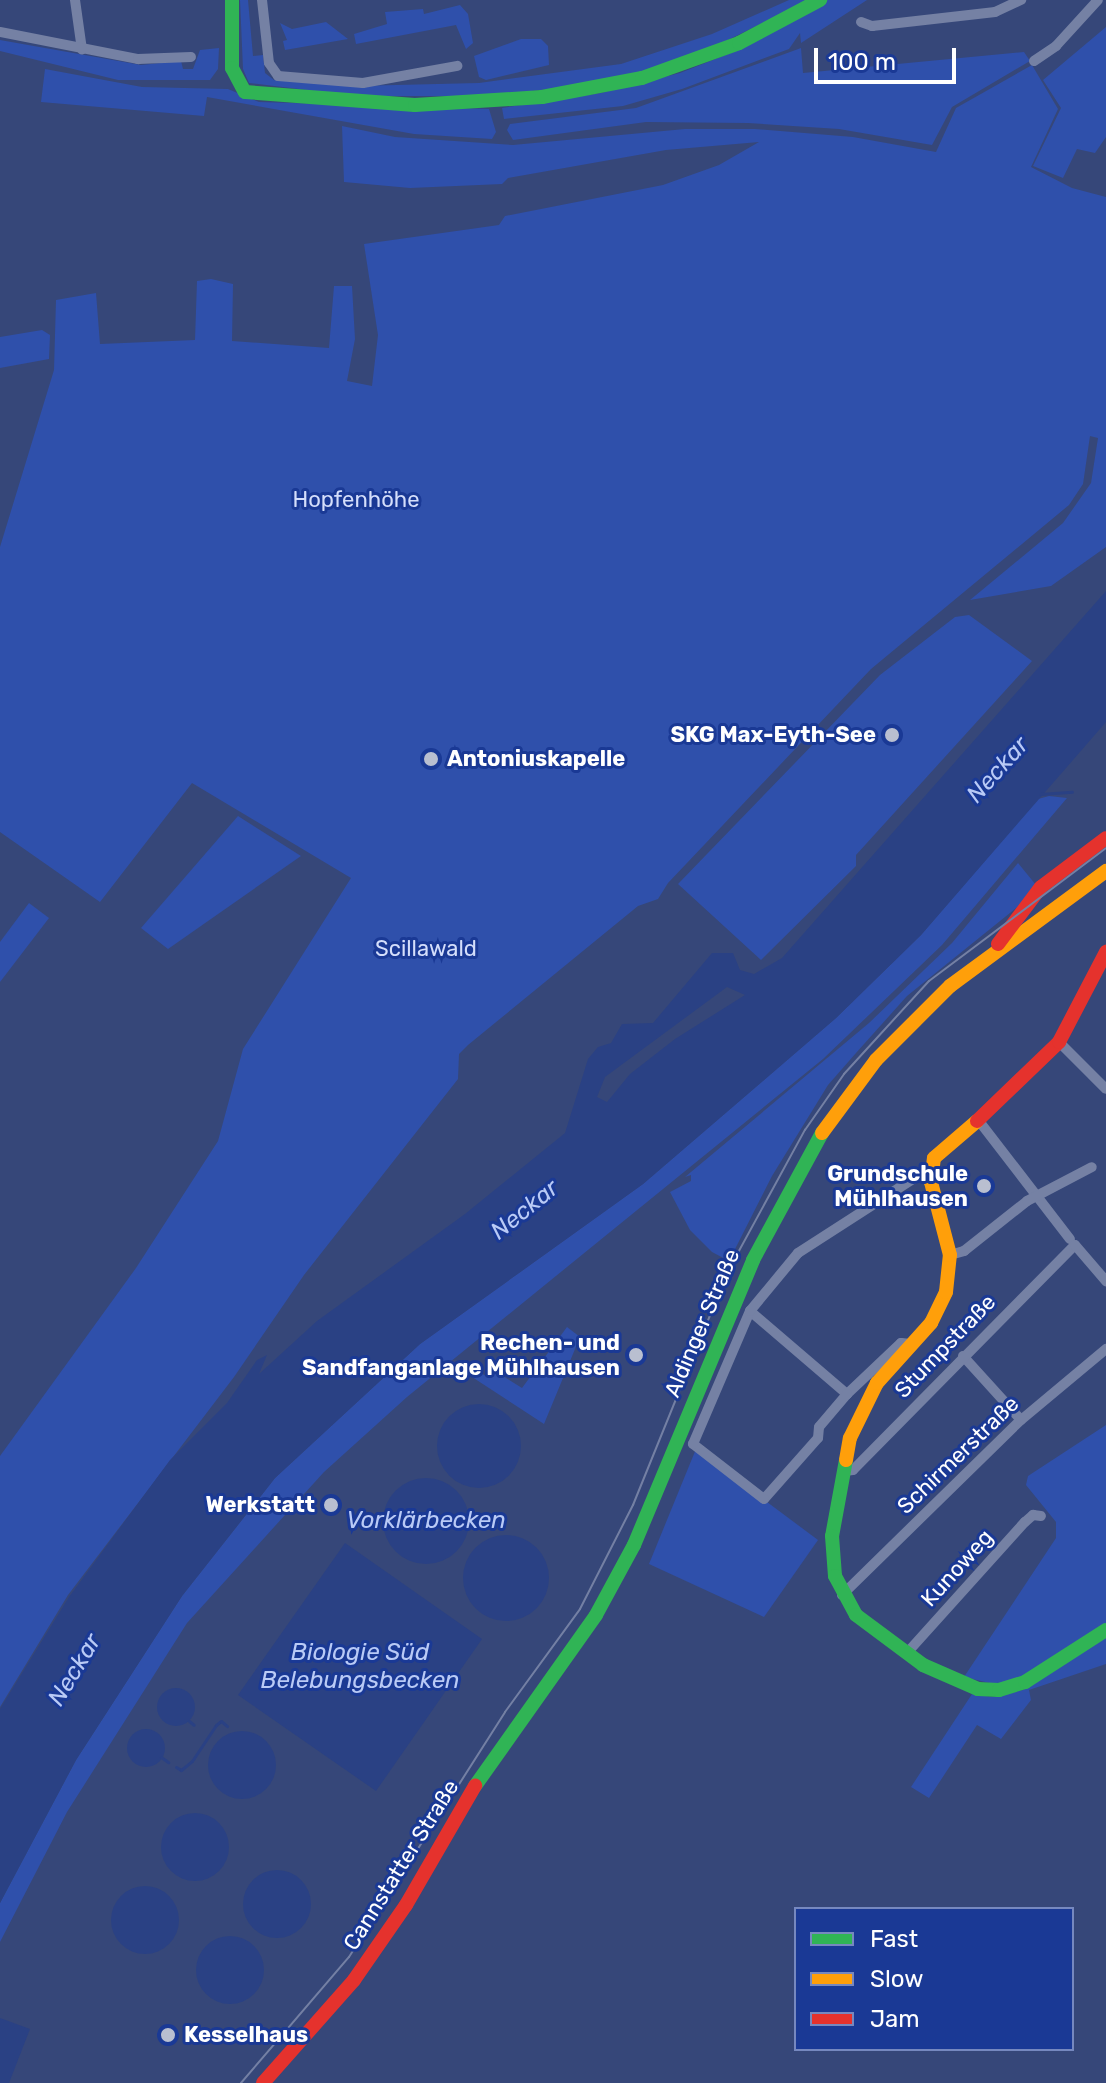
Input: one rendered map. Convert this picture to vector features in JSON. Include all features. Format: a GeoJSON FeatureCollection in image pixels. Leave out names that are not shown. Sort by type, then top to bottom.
{"type":"FeatureCollection","features":[{"type":"Feature","properties":{"kind":"street"},"geometry":{"type":"LineString","coordinates":[[75,0],[82,50]]}},
{"type":"Feature","properties":{"kind":"street"},"geometry":{"type":"LineString","coordinates":[[232,0],[235,80],[245,92],[415,105],[577,92],[710,56],[820,0]]}},
{"type":"Feature","properties":{"kind":"street"},"geometry":{"type":"LineString","coordinates":[[262,0],[269,63],[278,76],[363,83],[457,66]]}},
{"type":"Feature","properties":{"kind":"street"},"geometry":{"type":"LineString","coordinates":[[861,22],[872,26],[995,12],[1021,0]]}},
{"type":"Feature","properties":{"kind":"street"},"geometry":{"type":"LineString","coordinates":[[1034,61],[1067,36],[1098,0]]}},
{"type":"Feature","properties":{"kind":"street"},"geometry":{"type":"LineString","coordinates":[[0,32],[138,59],[191,57]]}},
{"type":"Feature","properties":{"kind":"street","name":"Aldinger Straße"},"geometry":{"type":"LineString","coordinates":[[985,959],[1041,887],[1106,838]]}},
{"type":"Feature","properties":{"kind":"street","name":"Aldinger Straße"},"geometry":{"type":"LineString","coordinates":[[507,1738],[616,1581],[753,1260],[796,1174],[876,1060],[985,959],[1106,871]]}},
{"type":"Feature","properties":{"kind":"street","name":"Aldinger Straße"},"geometry":{"type":"LineString","coordinates":[[750,1311],[847,1394],[819,1427],[818,1438],[764,1499],[693,1444],[750,1311],[798,1253],[930,1168],[934,1158],[979,1121],[1059,1042],[1106,952]]}},
{"type":"Feature","properties":{"kind":"street"},"geometry":{"type":"LineString","coordinates":[[1059,1042],[1106,1089]]}},
{"type":"Feature","properties":{"kind":"street"},"geometry":{"type":"LineString","coordinates":[[979,1121],[1106,1281]]}},
{"type":"Feature","properties":{"kind":"street"},"geometry":{"type":"LineString","coordinates":[[950,1255],[964,1251],[1037,1197],[1092,1167]]}},
{"type":"Feature","properties":{"kind":"street"},"geometry":{"type":"LineString","coordinates":[[930,1168],[950,1255],[946,1292],[931,1323],[864,1406],[844,1471],[832,1536],[842,1595],[880,1637],[906,1654],[957,1681],[999,1690],[1025,1682],[1106,1630]]}},
{"type":"Feature","properties":{"kind":"street","name":"Stumpstraße"},"geometry":{"type":"LineString","coordinates":[[844,1471],[853,1470],[1072,1242]]}},
{"type":"Feature","properties":{"kind":"street"},"geometry":{"type":"LineString","coordinates":[[847,1394],[901,1343],[911,1344]]}},
{"type":"Feature","properties":{"kind":"street","name":"Schirmerstraße"},"geometry":{"type":"LineString","coordinates":[[842,1595],[1021,1420],[1106,1349]]}},
{"type":"Feature","properties":{"kind":"street"},"geometry":{"type":"LineString","coordinates":[[963,1356],[1021,1420]]}},
{"type":"Feature","properties":{"kind":"street","name":"Kunoweg"},"geometry":{"type":"LineString","coordinates":[[906,1654],[1025,1522],[1033,1515],[1041,1516]]}},
{"type":"Feature","properties":{"kind":"street","name":"Cannstatter Straße"},"geometry":{"type":"LineString","coordinates":[[263,2083],[354,1980],[406,1905],[507,1738]]}},
{"type":"Feature","properties":{"kind":"green space"},"geometry":{"type":"Polygon","coordinates":[[[240,0],[248,0],[253,56],[263,55],[265,73],[274,80],[355,86],[479,83],[621,64],[712,34],[789,0],[809,0],[679,64],[569,87],[483,96],[356,96],[249,83],[243,69],[240,0]]]}},
{"type":"Feature","properties":{"kind":"green space"},"geometry":{"type":"Polygon","coordinates":[[[827,0],[867,0],[801,43],[800,33],[789,49],[682,89],[623,106],[504,119],[502,108],[601,93],[680,73],[743,48],[827,0]]]}},
{"type":"Feature","properties":{"kind":"green space"},"geometry":{"type":"Polygon","coordinates":[[[460,5],[468,14],[473,43],[466,49],[456,25],[356,44],[354,34],[387,24],[385,12],[423,9],[424,14],[460,5]]]}},
{"type":"Feature","properties":{"kind":"green space"},"geometry":{"type":"Polygon","coordinates":[[[326,22],[348,39],[285,50],[283,41],[287,40],[280,23],[292,29],[326,22]]]}},
{"type":"Feature","properties":{"kind":"green space"},"geometry":{"type":"Polygon","coordinates":[[[1106,27],[1106,137],[1095,153],[1077,149],[1063,178],[1033,166],[1061,108],[1043,80],[1106,27]]]}},
{"type":"Feature","properties":{"kind":"green space"},"geometry":{"type":"Polygon","coordinates":[[[521,39],[541,39],[548,46],[549,65],[486,80],[479,77],[474,56],[521,39]]]}},
{"type":"Feature","properties":{"kind":"green space"},"geometry":{"type":"Polygon","coordinates":[[[0,40],[141,65],[181,61],[183,69],[193,69],[200,50],[219,48],[218,69],[210,80],[118,80],[0,51],[0,40]]]}},
{"type":"Feature","properties":{"kind":"green space"},"geometry":{"type":"Polygon","coordinates":[[[801,48],[803,73],[1024,52],[1030,61],[952,107],[932,145],[839,129],[748,123],[646,122],[513,140],[507,130],[510,124],[636,108],[801,48]]]}},
{"type":"Feature","properties":{"kind":"green space"},"geometry":{"type":"Polygon","coordinates":[[[1032,65],[1058,109],[1031,167],[1072,188],[1106,197],[1106,547],[1051,586],[970,600],[1063,523],[1091,483],[1098,438],[1090,436],[1083,484],[1069,505],[871,669],[668,883],[658,899],[638,906],[459,1054],[458,1079],[304,1275],[234,1377],[68,1595],[0,1707],[0,1456],[136,1268],[218,1141],[243,1049],[351,878],[192,783],[100,902],[0,832],[0,547],[54,370],[56,300],[96,293],[100,344],[195,340],[197,281],[211,279],[233,284],[232,341],[329,348],[334,286],[352,286],[355,339],[347,381],[372,386],[378,335],[364,244],[499,225],[505,216],[663,185],[719,165],[759,142],[666,150],[508,178],[502,184],[410,188],[344,182],[342,126],[395,137],[513,145],[685,129],[755,129],[853,137],[936,152],[956,108],[1032,65]]]}},
{"type":"Feature","properties":{"kind":"green space"},"geometry":{"type":"Polygon","coordinates":[[[45,69],[142,87],[228,89],[259,102],[489,109],[496,132],[492,139],[414,134],[207,97],[204,116],[41,102],[45,69]]]}},
{"type":"Feature","properties":{"kind":"green space"},"geometry":{"type":"Polygon","coordinates":[[[42,330],[50,335],[49,359],[0,368],[0,337],[42,330]]]}},
{"type":"Feature","properties":{"kind":"green space","name":"SKG Max-Eyth-See"},"geometry":{"type":"Polygon","coordinates":[[[969,615],[1032,661],[856,855],[856,866],[761,960],[678,884],[880,675],[955,617],[969,615]]]}},
{"type":"Feature","properties":{"kind":"green space"},"geometry":{"type":"Polygon","coordinates":[[[1049,796],[1067,798],[942,945],[823,1059],[407,1397],[324,1472],[187,1623],[67,1812],[0,1942],[0,1903],[76,1760],[182,1596],[275,1478],[420,1344],[643,1184],[836,1018],[921,935],[1038,799],[1049,796]]]}},
{"type":"Feature","properties":{"kind":"green space"},"geometry":{"type":"Polygon","coordinates":[[[238,816],[301,856],[168,949],[141,928],[238,816]]]}},
{"type":"Feature","properties":{"kind":"green space"},"geometry":{"type":"Polygon","coordinates":[[[1018,863],[1036,885],[1031,896],[907,996],[828,1085],[772,1176],[729,1261],[712,1252],[690,1230],[670,1192],[691,1181],[691,1175],[685,1177],[869,1023],[952,943],[1018,863]]]}},
{"type":"Feature","properties":{"kind":"green space"},"geometry":{"type":"Polygon","coordinates":[[[29,903],[49,918],[0,982],[0,942],[29,903]]]}},
{"type":"Feature","properties":{"kind":"green space"},"geometry":{"type":"Polygon","coordinates":[[[567,1327],[580,1337],[544,1424],[469,1375],[475,1370],[486,1376],[492,1369],[522,1388],[567,1327]]]}},
{"type":"Feature","properties":{"kind":"green space"},"geometry":{"type":"Polygon","coordinates":[[[1106,1425],[1106,1625],[1022,1680],[998,1685],[964,1677],[1056,1538],[1056,1522],[1026,1485],[1028,1476],[1106,1425]]]}},
{"type":"Feature","properties":{"kind":"green space"},"geometry":{"type":"Polygon","coordinates":[[[696,1449],[818,1540],[764,1617],[649,1564],[696,1449]]]}},
{"type":"Feature","properties":{"kind":"green space"},"geometry":{"type":"Polygon","coordinates":[[[1106,1635],[1106,1664],[1029,1690],[1031,1700],[1001,1739],[977,1725],[929,1798],[911,1787],[972,1694],[992,1697],[1023,1690],[1106,1635]]]}},
{"type":"Feature","properties":{"kind":"water","name":"Neckar"},"geometry":{"type":"Polygon","coordinates":[[[1106,591],[1106,722],[921,935],[836,1018],[643,1184],[420,1344],[275,1478],[182,1596],[76,1760],[0,1903],[0,1709],[69,1597],[170,1460],[227,1403],[257,1360],[267,1355],[259,1374],[317,1321],[465,1214],[565,1133],[588,1059],[598,1047],[611,1043],[622,1024],[653,1023],[712,953],[733,953],[740,970],[754,974],[782,958],[1106,591]],[[727,987],[605,1077],[597,1097],[607,1102],[630,1074],[675,1039],[745,995],[727,987]]]}},
{"type":"Feature","properties":{"kind":"water"},"geometry":{"type":"Polygon","coordinates":[[[471,1404],[487,1404],[503,1411],[514,1422],[521,1446],[518,1462],[509,1476],[487,1488],[471,1488],[455,1481],[444,1470],[437,1454],[437,1438],[444,1422],[455,1411],[471,1404]]]}},
{"type":"Feature","properties":{"kind":"water","name":"Vorklärbecken"},"geometry":{"type":"Polygon","coordinates":[[[426,1478],[450,1485],[462,1497],[469,1521],[462,1545],[450,1557],[426,1564],[402,1557],[390,1545],[383,1521],[390,1497],[402,1485],[426,1478]]]}},
{"type":"Feature","properties":{"kind":"water","name":"Vorklärbecken"},"geometry":{"type":"Polygon","coordinates":[[[506,1535],[530,1542],[542,1554],[549,1578],[542,1602],[530,1614],[506,1621],[482,1614],[470,1602],[463,1578],[470,1554],[482,1542],[506,1535]]]}},
{"type":"Feature","properties":{"kind":"water","name":"Biologie Süd Belebungsbecken"},"geometry":{"type":"Polygon","coordinates":[[[345,1543],[482,1639],[376,1791],[238,1695],[345,1543]]]}},
{"type":"Feature","properties":{"kind":"water"},"geometry":{"type":"Polygon","coordinates":[[[176,1688],[189,1694],[195,1707],[189,1720],[176,1726],[163,1720],[157,1707],[163,1694],[176,1688]]]}},
{"type":"Feature","properties":{"kind":"water"},"geometry":{"type":"Polygon","coordinates":[[[146,1729],[159,1735],[165,1748],[159,1761],[146,1767],[133,1761],[127,1748],[133,1735],[146,1729]]]}},
{"type":"Feature","properties":{"kind":"water"},"geometry":{"type":"Polygon","coordinates":[[[242,1731],[266,1741],[276,1765],[266,1789],[242,1799],[218,1789],[208,1765],[218,1741],[242,1731]]]}},
{"type":"Feature","properties":{"kind":"water"},"geometry":{"type":"Polygon","coordinates":[[[202,1813],[223,1828],[229,1847],[227,1860],[219,1871],[202,1881],[188,1881],[171,1871],[163,1860],[161,1840],[171,1823],[182,1815],[202,1813]]]}},
{"type":"Feature","properties":{"kind":"water"},"geometry":{"type":"Polygon","coordinates":[[[284,1870],[305,1885],[311,1904],[309,1917],[301,1928],[284,1938],[270,1938],[253,1928],[245,1917],[243,1897],[253,1880],[264,1872],[284,1870]]]}},
{"type":"Feature","properties":{"kind":"water"},"geometry":{"type":"Polygon","coordinates":[[[138,1886],[152,1886],[164,1891],[174,1901],[179,1920],[174,1939],[164,1949],[152,1954],[138,1954],[126,1949],[116,1939],[111,1927],[111,1913],[116,1901],[126,1891],[138,1886]]]}},
{"type":"Feature","properties":{"kind":"water"},"geometry":{"type":"Polygon","coordinates":[[[237,1936],[258,1951],[264,1970],[262,1983],[254,1994],[237,2004],[223,2004],[206,1994],[198,1983],[196,1963],[206,1946],[217,1938],[237,1936]]]}},
{"type":"Feature","properties":{"kind":"water"},"geometry":{"type":"Polygon","coordinates":[[[0,2018],[30,2029],[9,2083],[0,2083],[0,2018]]]}},
{"type":"Feature","properties":{"kind":"waterway"},"geometry":{"type":"LineString","coordinates":[[1040,794],[1072,792]]}},
{"type":"Feature","properties":{"kind":"waterway"},"geometry":{"type":"LineString","coordinates":[[189,1721],[194,1725]]}},
{"type":"Feature","properties":{"kind":"waterway"},"geometry":{"type":"LineString","coordinates":[[176,1767],[181,1770],[192,1761],[216,1725],[221,1721],[227,1726]]}},
{"type":"Feature","properties":{"kind":"waterway"},"geometry":{"type":"LineString","coordinates":[[161,1757],[168,1762]]}},
{"type":"Feature","properties":{"kind":"tram line"},"geometry":{"type":"LineString","coordinates":[[241,2083],[349,1957],[505,1712],[580,1609],[633,1505],[728,1271],[805,1130],[844,1074],[929,981],[1106,848]]}},
{"type":"Feature","properties":{"kind":"traffic: fast"},"geometry":{"type":"LineString","coordinates":[[232,0],[232,68],[245,92],[415,105],[542,97],[642,78],[739,43],[820,0]]}},
{"type":"Feature","properties":{"kind":"traffic: fast"},"geometry":{"type":"LineString","coordinates":[[475,1786],[596,1615],[634,1545],[753,1260],[822,1133]]}},
{"type":"Feature","properties":{"kind":"traffic: fast"},"geometry":{"type":"LineString","coordinates":[[846,1460],[832,1536],[835,1576],[856,1615],[923,1665],[978,1689],[999,1690],[1025,1682],[1106,1630]]}},
{"type":"Feature","properties":{"kind":"traffic: slow"},"geometry":{"type":"LineString","coordinates":[[822,1133],[876,1060],[950,986],[1106,871]]}},
{"type":"Feature","properties":{"kind":"traffic: slow"},"geometry":{"type":"LineString","coordinates":[[846,1460],[850,1438],[877,1383],[931,1323],[946,1292],[950,1255],[931,1182],[934,1158],[977,1121]]}},
{"type":"Feature","properties":{"kind":"traffic: jam"},"geometry":{"type":"LineString","coordinates":[[998,944],[1041,887],[1106,838]]}},
{"type":"Feature","properties":{"kind":"traffic: jam"},"geometry":{"type":"LineString","coordinates":[[977,1121],[1059,1042],[1106,952]]}},
{"type":"Feature","properties":{"kind":"traffic: jam"},"geometry":{"type":"LineString","coordinates":[[263,2083],[354,1980],[406,1905],[475,1786]]}},
{"type":"Feature","properties":{"kind":"place","name":"SKG Max-Eyth-See"},"geometry":{"type":"Point","coordinates":[892,735]}},
{"type":"Feature","properties":{"kind":"place","name":"Antoniuskapelle"},"geometry":{"type":"Point","coordinates":[431,759]}},
{"type":"Feature","properties":{"kind":"place","name":"Grundschule Mühlhausen"},"geometry":{"type":"Point","coordinates":[984,1186]}},
{"type":"Feature","properties":{"kind":"place","name":"Rechen- und Sandfanganlage Mühlhausen"},"geometry":{"type":"Point","coordinates":[636,1355]}},
{"type":"Feature","properties":{"kind":"place","name":"Werkstatt"},"geometry":{"type":"Point","coordinates":[331,1505]}},
{"type":"Feature","properties":{"kind":"place","name":"Kesselhaus"},"geometry":{"type":"Point","coordinates":[168,2035]}},
{"type":"Feature","properties":{"kind":"park label","name":"Hopfenhöhe"},"geometry":{"type":"Point","coordinates":[356,500]}},
{"type":"Feature","properties":{"kind":"park label","name":"Scillawald"},"geometry":{"type":"Point","coordinates":[426,949]}}]}
